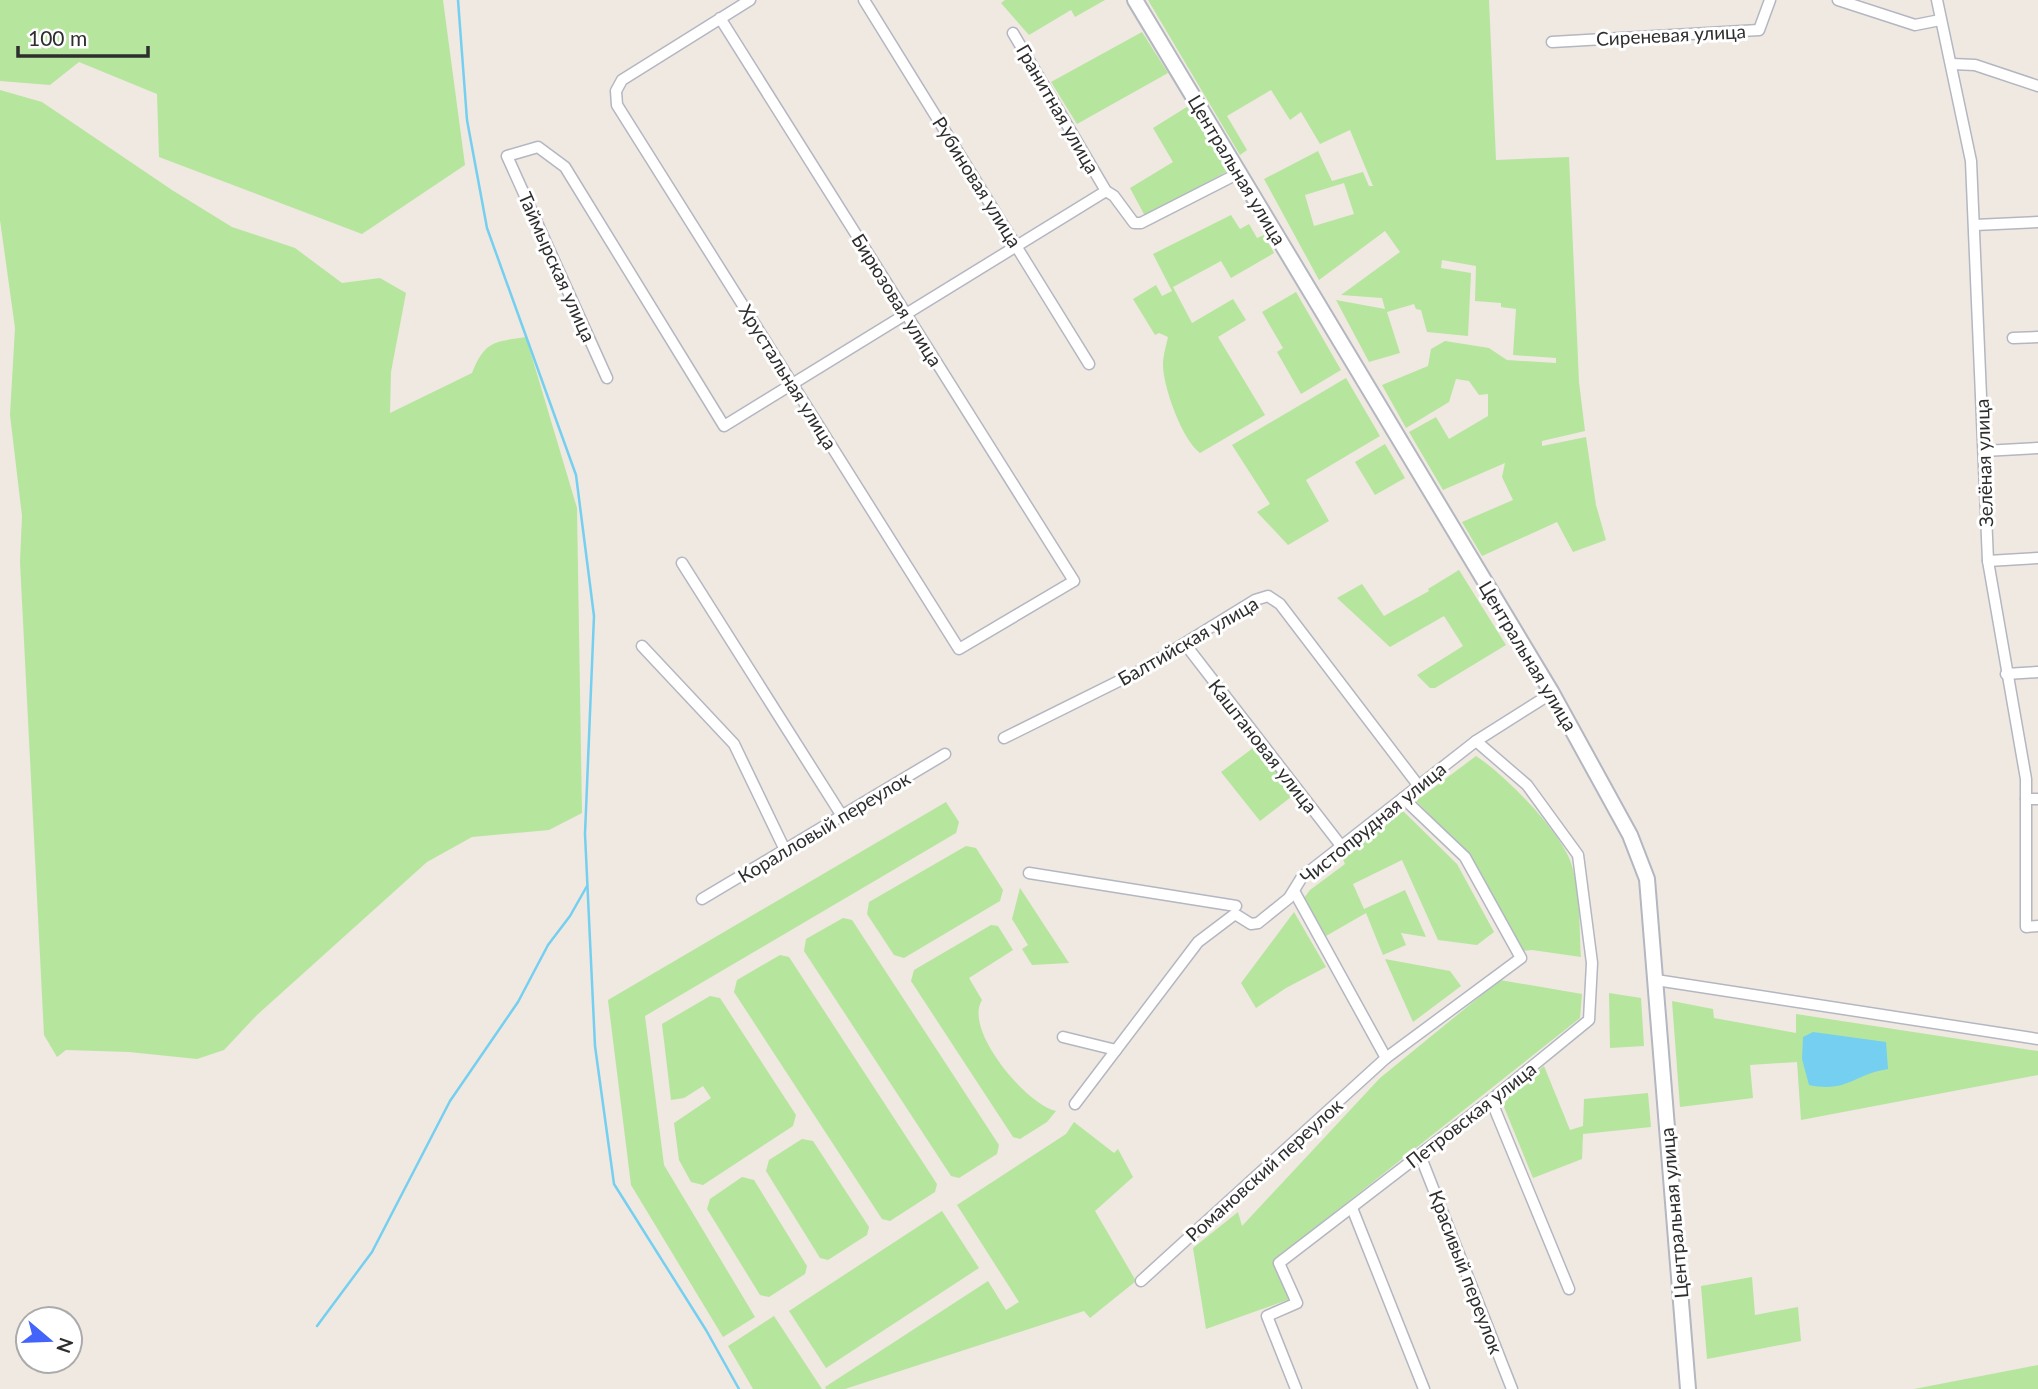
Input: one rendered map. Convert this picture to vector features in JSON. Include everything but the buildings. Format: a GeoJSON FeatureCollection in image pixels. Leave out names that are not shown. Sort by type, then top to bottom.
{"type":"FeatureCollection","features":[{"type":"Feature","properties":{"kind":"main road","name":"Центральная улица"},"geometry":{"type":"LineString","coordinates":[[1135,0],[1552,693],[1630,835],[1647,879],[1688,1389]]}},
{"type":"Feature","properties":{"kind":"street"},"geometry":{"type":"LineString","coordinates":[[720,18],[750,0]]}},
{"type":"Feature","properties":{"kind":"street","name":"Рубиновая улица"},"geometry":{"type":"LineString","coordinates":[[864,0],[1089,364]]}},
{"type":"Feature","properties":{"kind":"street","name":"Сиреневая улица"},"geometry":{"type":"LineString","coordinates":[[1552,42],[1759,30],[1770,0]]}},
{"type":"Feature","properties":{"kind":"street"},"geometry":{"type":"LineString","coordinates":[[1838,0],[1915,25],[1940,20]]}},
{"type":"Feature","properties":{"kind":"street","name":"Зелёная улица"},"geometry":{"type":"LineString","coordinates":[[1937,0],[1971,161],[1988,561],[2026,779],[2026,927],[2038,926]]}},
{"type":"Feature","properties":{"kind":"street","name":"Хрустальная улица"},"geometry":{"type":"LineString","coordinates":[[720,18],[622,80],[616,91],[617,105],[959,649]]}},
{"type":"Feature","properties":{"kind":"street","name":"Бирюзовая улица"},"geometry":{"type":"LineString","coordinates":[[720,18],[1074,581],[959,649]]}},
{"type":"Feature","properties":{"kind":"street","name":"Гранитная улица"},"geometry":{"type":"LineString","coordinates":[[1013,33],[1106,191],[1114,196],[1129,219],[1141,223],[1239,173]]}},
{"type":"Feature","properties":{"kind":"street"},"geometry":{"type":"LineString","coordinates":[[1952,64],[1975,65],[2038,86]]}},
{"type":"Feature","properties":{"kind":"street","name":"Таймырская улица"},"geometry":{"type":"LineString","coordinates":[[607,378],[506,156],[538,147],[565,167],[724,426],[793,384]]}},
{"type":"Feature","properties":{"kind":"street"},"geometry":{"type":"LineString","coordinates":[[793,384],[1106,191]]}},
{"type":"Feature","properties":{"kind":"street"},"geometry":{"type":"LineString","coordinates":[[1975,225],[2038,222]]}},
{"type":"Feature","properties":{"kind":"street"},"geometry":{"type":"LineString","coordinates":[[2014,338],[2038,337]]}},
{"type":"Feature","properties":{"kind":"street"},"geometry":{"type":"LineString","coordinates":[[1984,451],[2038,448]]}},
{"type":"Feature","properties":{"kind":"street"},"geometry":{"type":"LineString","coordinates":[[1988,561],[2038,558]]}},
{"type":"Feature","properties":{"kind":"street"},"geometry":{"type":"LineString","coordinates":[[682,563],[842,817]]}},
{"type":"Feature","properties":{"kind":"street","name":"Балтийская улица"},"geometry":{"type":"LineString","coordinates":[[1004,738],[1141,670],[1255,600],[1268,596],[1280,604],[1418,785]]}},
{"type":"Feature","properties":{"kind":"street","name":"Каштановая улица"},"geometry":{"type":"LineString","coordinates":[[1185,644],[1342,847]]}},
{"type":"Feature","properties":{"kind":"street"},"geometry":{"type":"LineString","coordinates":[[642,646],[734,744],[785,850]]}},
{"type":"Feature","properties":{"kind":"street"},"geometry":{"type":"LineString","coordinates":[[2006,674],[2038,672]]}},
{"type":"Feature","properties":{"kind":"street","name":"Чистопрудная улица"},"geometry":{"type":"LineString","coordinates":[[1075,1104],[1198,942],[1235,914],[1251,924],[1258,923],[1294,891],[1302,877],[1418,785],[1476,741],[1552,693]]}},
{"type":"Feature","properties":{"kind":"street","name":"Петровская улица"},"geometry":{"type":"LineString","coordinates":[[1296,1389],[1267,1316],[1297,1303],[1279,1263],[1491,1100],[1589,1020],[1592,962],[1578,855],[1527,785],[1476,741]]}},
{"type":"Feature","properties":{"kind":"street","name":"Коралловый переулок"},"geometry":{"type":"LineString","coordinates":[[702,900],[945,754]]}},
{"type":"Feature","properties":{"kind":"street"},"geometry":{"type":"LineString","coordinates":[[1294,891],[1385,1058],[1521,958],[1465,857],[1403,797]]}},
{"type":"Feature","properties":{"kind":"street"},"geometry":{"type":"LineString","coordinates":[[2026,799],[2038,799]]}},
{"type":"Feature","properties":{"kind":"street"},"geometry":{"type":"LineString","coordinates":[[1029,873],[1236,905]]}},
{"type":"Feature","properties":{"kind":"street"},"geometry":{"type":"LineString","coordinates":[[1656,980],[2038,1039]]}},
{"type":"Feature","properties":{"kind":"street"},"geometry":{"type":"LineString","coordinates":[[1063,1037],[1116,1050]]}},
{"type":"Feature","properties":{"kind":"street","name":"Романовский переулок"},"geometry":{"type":"LineString","coordinates":[[1141,1281],[1385,1058]]}},
{"type":"Feature","properties":{"kind":"street"},"geometry":{"type":"LineString","coordinates":[[1491,1100],[1569,1289]]}},
{"type":"Feature","properties":{"kind":"street","name":"Красивый переулок"},"geometry":{"type":"LineString","coordinates":[[1420,1155],[1512,1389]]}},
{"type":"Feature","properties":{"kind":"street"},"geometry":{"type":"LineString","coordinates":[[1352,1208],[1424,1389]]}},
{"type":"Feature","properties":{"kind":"green space"},"geometry":{"type":"Polygon","coordinates":[[[0,0],[443,0],[465,165],[362,234],[159,157],[157,94],[79,62],[50,85],[0,81],[0,0]]]}},
{"type":"Feature","properties":{"kind":"green space"},"geometry":{"type":"Polygon","coordinates":[[[1005,0],[1105,0],[1075,17],[1071,10],[1029,35],[1001,3],[1005,0]]]}},
{"type":"Feature","properties":{"kind":"green space"},"geometry":{"type":"Polygon","coordinates":[[[1148,0],[1489,0],[1496,160],[1569,157],[1579,382],[1585,431],[1542,441],[1542,446],[1586,437],[1596,505],[1606,540],[1573,552],[1557,522],[1482,556],[1462,522],[1513,500],[1502,477],[1505,463],[1443,490],[1409,432],[1436,417],[1449,439],[1488,416],[1488,394],[1479,395],[1469,381],[1456,379],[1449,402],[1406,428],[1382,385],[1428,366],[1431,349],[1445,341],[1489,348],[1507,360],[1556,363],[1556,358],[1513,355],[1516,309],[1501,307],[1501,303],[1475,301],[1476,266],[1442,260],[1441,268],[1471,273],[1468,336],[1427,332],[1421,310],[1416,309],[1414,304],[1387,312],[1400,353],[1369,362],[1336,300],[1385,309],[1382,298],[1341,295],[1400,252],[1385,231],[1319,280],[1264,179],[1318,151],[1332,181],[1363,172],[1369,186],[1373,186],[1350,130],[1320,144],[1301,112],[1290,120],[1271,90],[1227,116],[1247,150],[1240,155],[1148,0]],[[1344,183],[1305,195],[1314,226],[1354,214],[1344,183]]]}},
{"type":"Feature","properties":{"kind":"green space"},"geometry":{"type":"Polygon","coordinates":[[[1142,32],[1168,73],[1077,124],[1051,82],[1142,32]]]}},
{"type":"Feature","properties":{"kind":"green space"},"geometry":{"type":"Polygon","coordinates":[[[0,90],[42,102],[232,227],[295,248],[342,283],[380,278],[406,293],[391,372],[390,413],[472,373],[481,355],[492,345],[526,337],[577,508],[582,813],[549,830],[472,837],[427,862],[257,1015],[224,1050],[197,1059],[129,1052],[66,1050],[57,1057],[44,1035],[20,562],[22,516],[10,415],[15,328],[0,220],[0,90]]]}},
{"type":"Feature","properties":{"kind":"green space"},"geometry":{"type":"Polygon","coordinates":[[[1190,105],[1228,171],[1145,216],[1130,188],[1173,162],[1153,128],[1190,105]]]}},
{"type":"Feature","properties":{"kind":"green space"},"geometry":{"type":"Polygon","coordinates":[[[1231,215],[1240,229],[1249,224],[1257,238],[1264,235],[1274,253],[1231,278],[1221,261],[1173,287],[1192,323],[1233,299],[1246,320],[1218,337],[1265,415],[1200,453],[1180,425],[1166,386],[1163,365],[1168,337],[1159,333],[1155,335],[1133,299],[1156,285],[1162,296],[1172,291],[1153,254],[1231,215]]]}},
{"type":"Feature","properties":{"kind":"green space"},"geometry":{"type":"Polygon","coordinates":[[[1296,292],[1341,370],[1301,394],[1277,352],[1283,348],[1262,312],[1296,292]]]}},
{"type":"Feature","properties":{"kind":"green space"},"geometry":{"type":"Polygon","coordinates":[[[1346,378],[1380,436],[1306,480],[1329,521],[1288,545],[1257,512],[1270,504],[1232,445],[1346,378]]]}},
{"type":"Feature","properties":{"kind":"green space"},"geometry":{"type":"Polygon","coordinates":[[[1385,444],[1405,478],[1375,495],[1355,462],[1385,444]]]}},
{"type":"Feature","properties":{"kind":"green space"},"geometry":{"type":"Polygon","coordinates":[[[1459,570],[1506,645],[1435,688],[1430,688],[1417,675],[1463,646],[1444,616],[1390,647],[1337,598],[1362,584],[1384,616],[1429,591],[1428,589],[1459,570]]]}},
{"type":"Feature","properties":{"kind":"green space"},"geometry":{"type":"Polygon","coordinates":[[[1257,745],[1295,794],[1260,821],[1221,772],[1257,745]]]}},
{"type":"Feature","properties":{"kind":"green space"},"geometry":{"type":"Polygon","coordinates":[[[1476,756],[1529,803],[1554,833],[1570,860],[1579,908],[1581,957],[1521,951],[1470,855],[1416,801],[1476,756]]]}},
{"type":"Feature","properties":{"kind":"green space"},"geometry":{"type":"Polygon","coordinates":[[[946,802],[959,822],[956,833],[645,1016],[664,1165],[755,1317],[723,1337],[631,1185],[608,1000],[946,802]]]}},
{"type":"Feature","properties":{"kind":"green space"},"geometry":{"type":"Polygon","coordinates":[[[1403,811],[1457,864],[1494,932],[1477,945],[1438,940],[1402,860],[1353,884],[1364,909],[1405,890],[1426,937],[1401,933],[1406,945],[1383,955],[1366,913],[1326,936],[1304,898],[1310,890],[1345,864],[1342,857],[1403,811]]]}},
{"type":"Feature","properties":{"kind":"green space"},"geometry":{"type":"Polygon","coordinates":[[[966,846],[976,848],[1003,890],[1000,901],[904,958],[894,955],[867,914],[869,902],[966,846]]]}},
{"type":"Feature","properties":{"kind":"green space"},"geometry":{"type":"Polygon","coordinates":[[[1020,888],[1069,963],[1032,965],[1022,949],[1028,945],[1012,919],[1020,888]]]}},
{"type":"Feature","properties":{"kind":"green space"},"geometry":{"type":"Polygon","coordinates":[[[1294,912],[1326,967],[1256,1008],[1241,983],[1294,912]]]}},
{"type":"Feature","properties":{"kind":"green space"},"geometry":{"type":"Polygon","coordinates":[[[843,918],[852,920],[999,1145],[997,1154],[959,1178],[951,1176],[804,951],[806,939],[843,918]]]}},
{"type":"Feature","properties":{"kind":"green space"},"geometry":{"type":"Polygon","coordinates":[[[991,925],[998,926],[1013,950],[969,978],[982,1000],[979,1013],[981,1029],[989,1047],[1015,1081],[1044,1106],[1056,1111],[1047,1122],[1020,1139],[1013,1137],[911,981],[914,970],[991,925]]]}},
{"type":"Feature","properties":{"kind":"green space"},"geometry":{"type":"Polygon","coordinates":[[[780,955],[789,957],[937,1184],[935,1192],[890,1221],[882,1219],[734,992],[737,980],[780,955]]]}},
{"type":"Feature","properties":{"kind":"green space"},"geometry":{"type":"Polygon","coordinates":[[[1385,959],[1450,971],[1461,986],[1413,1022],[1385,959]]]}},
{"type":"Feature","properties":{"kind":"green space"},"geometry":{"type":"Polygon","coordinates":[[[1500,980],[1582,994],[1580,1018],[1273,1261],[1290,1299],[1206,1329],[1193,1248],[1238,1212],[1242,1226],[1380,1078],[1500,980]]]}},
{"type":"Feature","properties":{"kind":"green space"},"geometry":{"type":"Polygon","coordinates":[[[1609,993],[1641,998],[1644,1046],[1610,1048],[1609,993]]]}},
{"type":"Feature","properties":{"kind":"green space"},"geometry":{"type":"Polygon","coordinates":[[[710,996],[720,998],[796,1115],[793,1126],[703,1185],[691,1182],[679,1160],[674,1123],[711,1098],[703,1086],[684,1098],[671,1100],[662,1024],[710,996]]]}},
{"type":"Feature","properties":{"kind":"green space"},"geometry":{"type":"Polygon","coordinates":[[[1672,1001],[1713,1009],[1714,1018],[1796,1033],[1796,1014],[2038,1051],[2038,1075],[1801,1120],[1797,1062],[1750,1065],[1753,1098],[1680,1107],[1672,1001]]]}},
{"type":"Feature","properties":{"kind":"green space"},"geometry":{"type":"Polygon","coordinates":[[[1544,1066],[1570,1130],[1583,1126],[1584,1099],[1648,1093],[1651,1127],[1583,1134],[1582,1159],[1533,1178],[1504,1107],[1507,1096],[1544,1066]]]}},
{"type":"Feature","properties":{"kind":"green space"},"geometry":{"type":"Polygon","coordinates":[[[1074,1122],[1114,1153],[1118,1149],[1133,1177],[1095,1211],[1136,1281],[1090,1318],[1084,1311],[845,1389],[826,1389],[825,1387],[988,1281],[1006,1310],[1019,1302],[957,1205],[1066,1134],[1074,1122]]]}},
{"type":"Feature","properties":{"kind":"green space"},"geometry":{"type":"Polygon","coordinates":[[[802,1139],[813,1141],[869,1227],[867,1235],[828,1260],[820,1258],[766,1171],[769,1160],[802,1139]]]}},
{"type":"Feature","properties":{"kind":"green space"},"geometry":{"type":"Polygon","coordinates":[[[742,1177],[754,1180],[807,1266],[805,1274],[769,1297],[760,1295],[707,1209],[710,1199],[742,1177]]]}},
{"type":"Feature","properties":{"kind":"green space"},"geometry":{"type":"Polygon","coordinates":[[[942,1211],[979,1268],[826,1368],[789,1311],[942,1211]]]}},
{"type":"Feature","properties":{"kind":"green space"},"geometry":{"type":"Polygon","coordinates":[[[1752,1277],[1755,1315],[1798,1307],[1801,1341],[1707,1359],[1701,1286],[1752,1277]]]}},
{"type":"Feature","properties":{"kind":"green space"},"geometry":{"type":"Polygon","coordinates":[[[774,1316],[822,1389],[753,1389],[728,1346],[774,1316]]]}},
{"type":"Feature","properties":{"kind":"green space"},"geometry":{"type":"Polygon","coordinates":[[[2038,1365],[2038,1389],[1914,1389],[2038,1365]]]}},
{"type":"Feature","properties":{"kind":"water"},"geometry":{"type":"Polygon","coordinates":[[[1813,1032],[1886,1042],[1888,1069],[1833,1087],[1809,1085],[1802,1059],[1803,1037],[1813,1032]]]}},
{"type":"Feature","properties":{"kind":"waterway"},"geometry":{"type":"LineString","coordinates":[[458,0],[467,120],[487,228],[576,475],[594,616],[585,834],[595,1046],[614,1184],[706,1330],[739,1389]]}},
{"type":"Feature","properties":{"kind":"waterway"},"geometry":{"type":"LineString","coordinates":[[317,1326],[372,1252],[450,1101],[518,1002],[548,945],[570,916],[587,886]]}}]}
